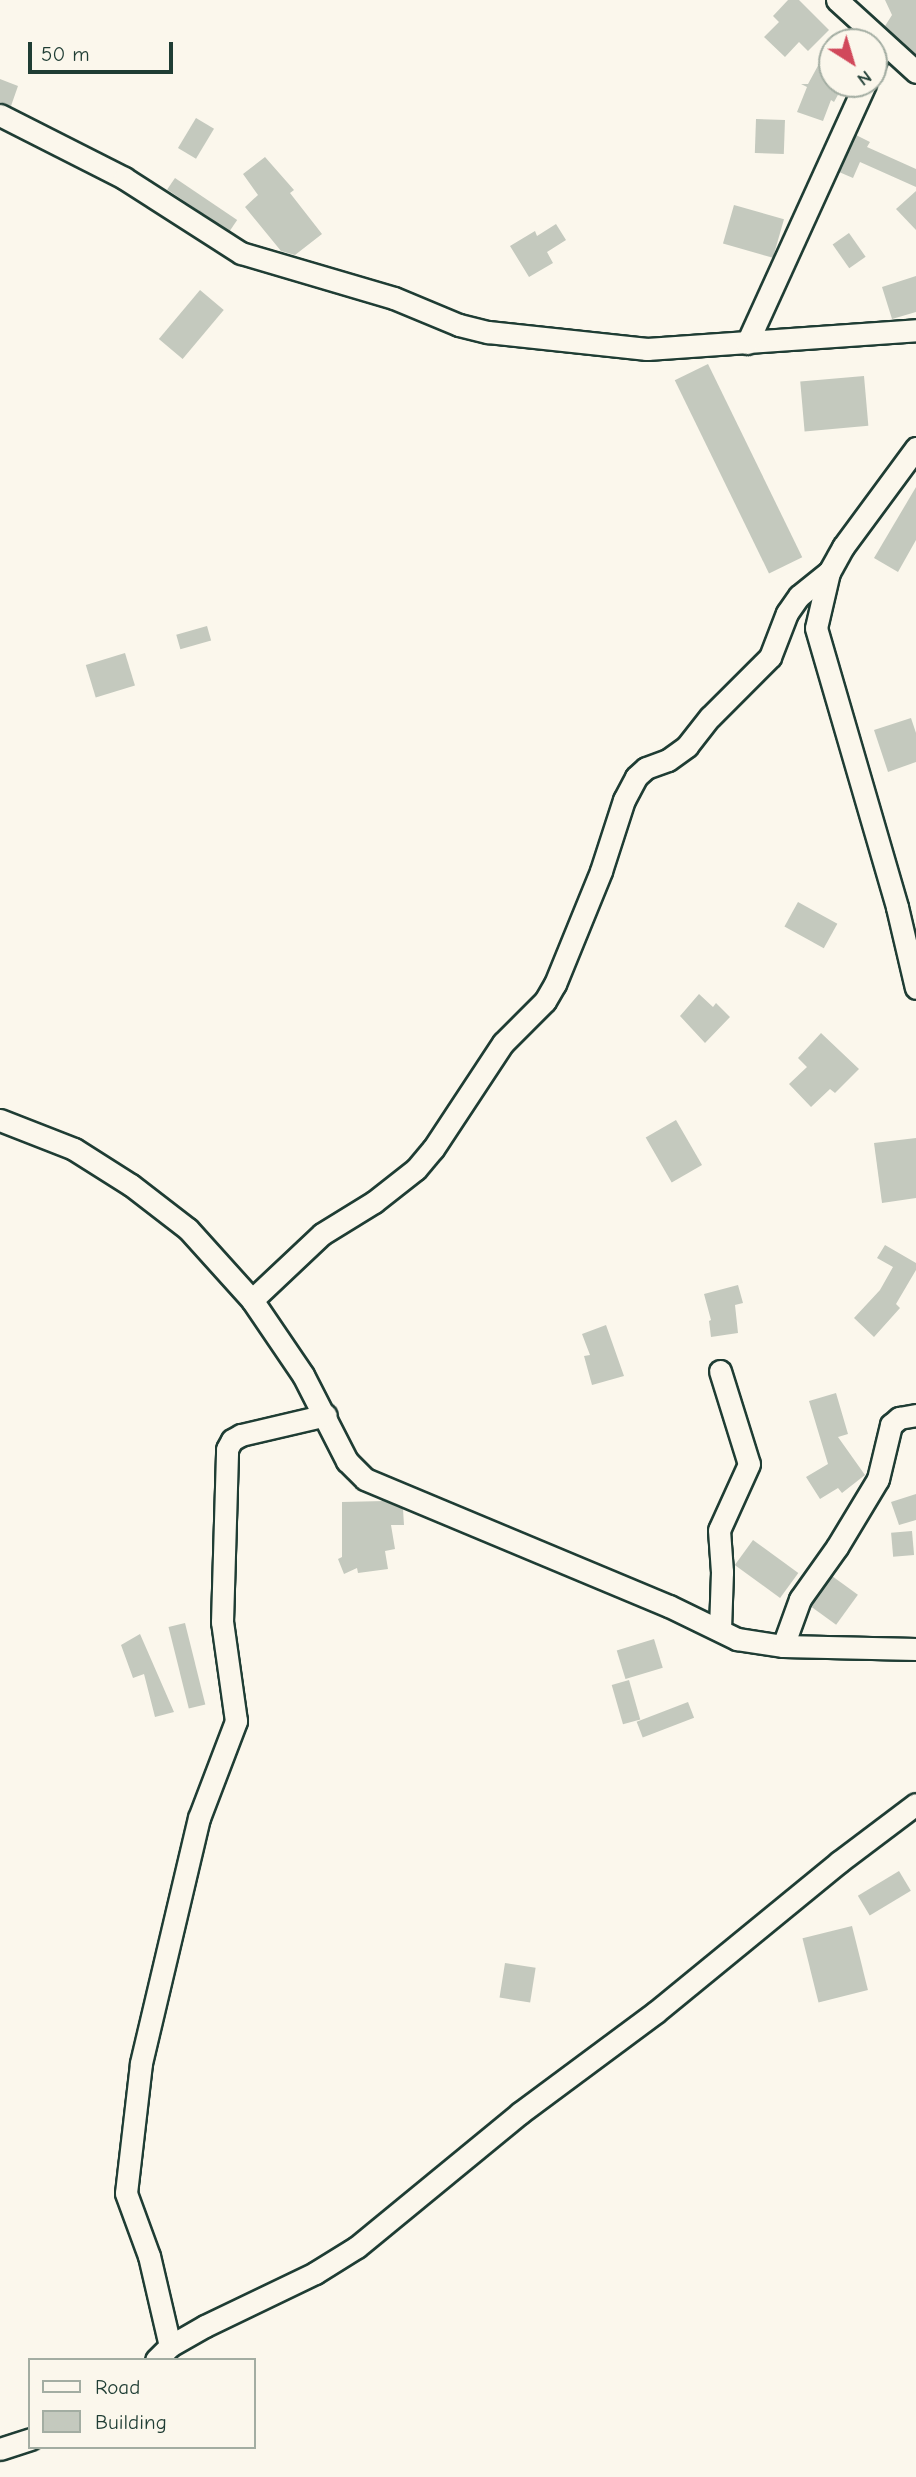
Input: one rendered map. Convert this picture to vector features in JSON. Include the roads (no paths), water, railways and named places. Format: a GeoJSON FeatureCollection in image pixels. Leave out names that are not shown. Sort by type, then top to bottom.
{"type":"FeatureCollection","features":[{"type":"Feature","properties":{"kind":"street"},"geometry":{"type":"LineString","coordinates":[[837,0],[866,28]]}},
{"type":"Feature","properties":{"kind":"street"},"geometry":{"type":"LineString","coordinates":[[888,49],[916,72]]}},
{"type":"Feature","properties":{"kind":"street"},"geometry":{"type":"LineString","coordinates":[[747,343],[859,98]]}},
{"type":"Feature","properties":{"kind":"street"},"geometry":{"type":"LineString","coordinates":[[0,115],[124,178],[241,253],[394,298],[459,325],[488,332],[647,349],[916,330]]}},
{"type":"Feature","properties":{"kind":"street"},"geometry":{"type":"LineString","coordinates":[[252,1300],[322,1234],[374,1202],[416,1169],[433,1149],[503,1043],[545,1001],[555,984],[601,871],[624,800],[636,777],[646,768],[668,760],[687,746],[710,717],[770,657],[787,613],[800,596],[828,572],[843,547],[916,448]]}},
{"type":"Feature","properties":{"kind":"street"},"geometry":{"type":"LineString","coordinates":[[816,628],[828,572]]}},
{"type":"Feature","properties":{"kind":"street"},"geometry":{"type":"LineString","coordinates":[[800,596],[816,628],[897,907],[916,988]]}},
{"type":"Feature","properties":{"kind":"street"},"geometry":{"type":"LineString","coordinates":[[0,1120],[74,1149],[131,1185],[188,1230],[252,1300],[326,1415],[347,1461],[365,1479],[737,1639],[783,1646],[916,1649]]}},
{"type":"Feature","properties":{"kind":"street"},"geometry":{"type":"LineString","coordinates":[[720,1371],[749,1464],[719,1530],[722,1572],[720,1630]]}},
{"type":"Feature","properties":{"kind":"street"},"geometry":{"type":"LineString","coordinates":[[326,1415],[240,1435],[232,1440],[227,1449],[222,1622],[236,1721],[199,1818],[144,2049],[126,2193],[149,2256],[163,2353],[315,2273],[357,2247],[520,2113],[656,2012],[839,1862],[916,1804]]}},
{"type":"Feature","properties":{"kind":"street"},"geometry":{"type":"LineString","coordinates":[[783,1646],[800,1599],[837,1547],[878,1479],[891,1425],[898,1418],[916,1415]]}},
{"type":"Feature","properties":{"kind":"street"},"geometry":{"type":"LineString","coordinates":[[0,2449],[28,2440]]}}]}
